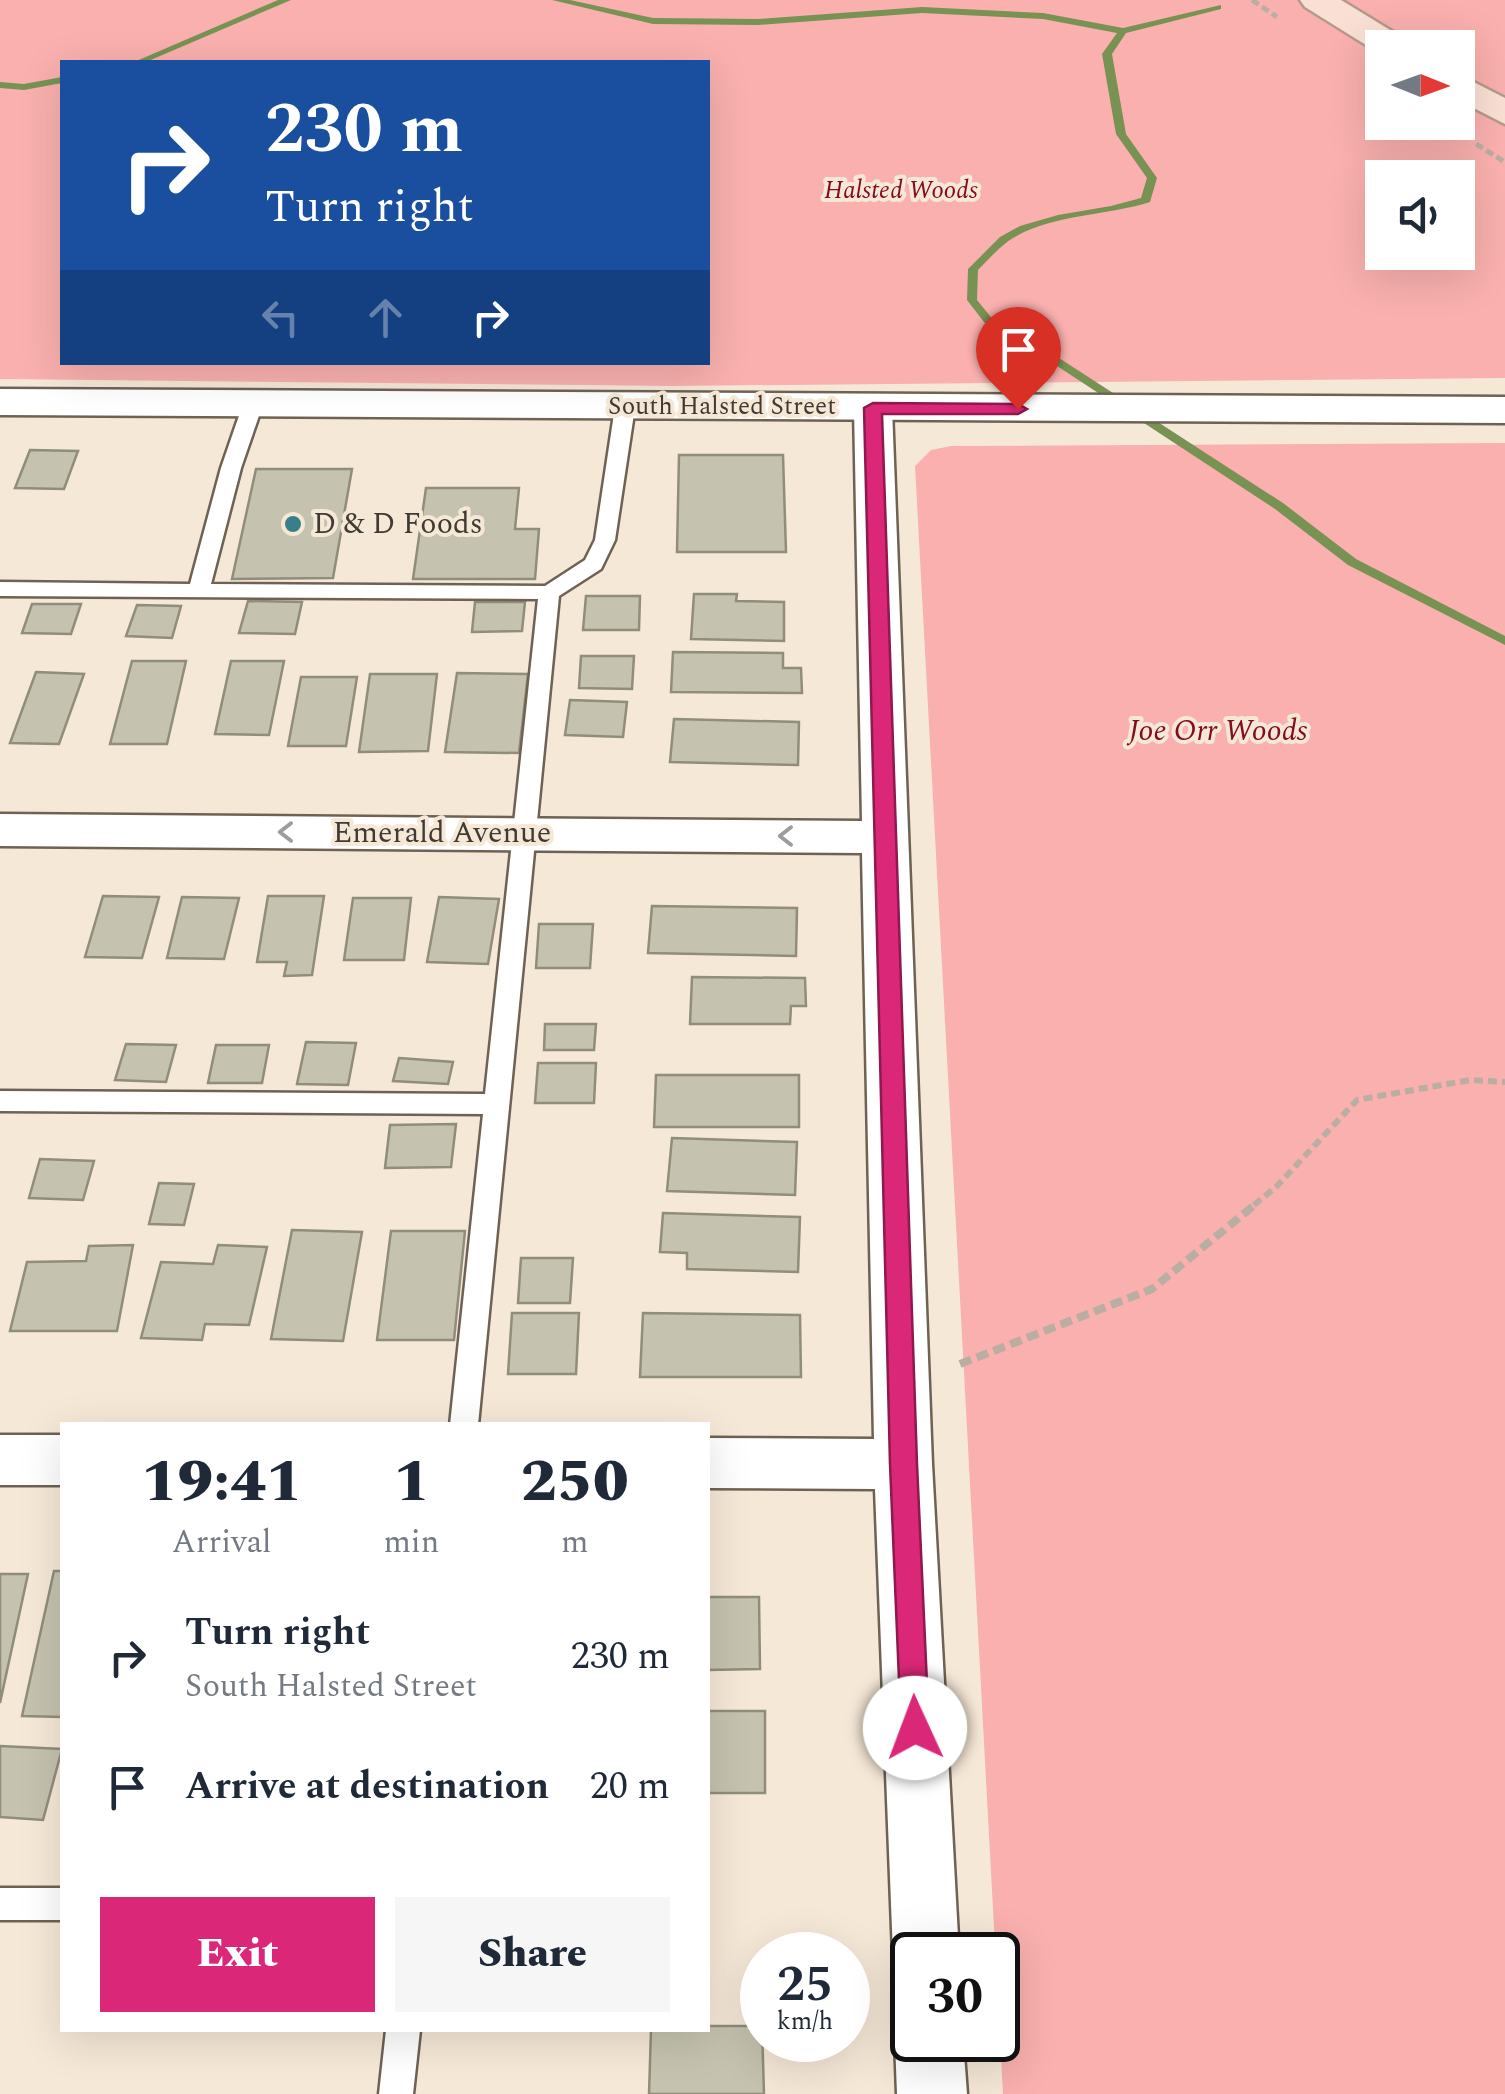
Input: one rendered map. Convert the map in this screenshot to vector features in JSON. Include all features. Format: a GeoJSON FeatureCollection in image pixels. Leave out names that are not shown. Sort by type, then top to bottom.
{"type":"FeatureCollection","features":[{"type":"Feature","properties":{"kind":"main road"},"geometry":{"type":"LineString","coordinates":[[1317,0],[1366,30]]}},
{"type":"Feature","properties":{"kind":"main road"},"geometry":{"type":"LineString","coordinates":[[1475,95],[1505,114]]}},
{"type":"Feature","properties":{"kind":"street","name":"South Halsted Street"},"geometry":{"type":"LineString","coordinates":[[0,402],[1505,410]]}},
{"type":"Feature","properties":{"kind":"street"},"geometry":{"type":"LineString","coordinates":[[873,408],[904,1464],[925,1932]]}},
{"type":"Feature","properties":{"kind":"street","name":"Emerald Avenue"},"geometry":{"type":"LineString","coordinates":[[0,830],[884,836]]}},
{"type":"Feature","properties":{"kind":"street"},"geometry":{"type":"LineString","coordinates":[[0,1460],[60,1460]]}},
{"type":"Feature","properties":{"kind":"street"},"geometry":{"type":"LineString","coordinates":[[710,1463],[904,1464]]}},
{"type":"Feature","properties":{"kind":"street"},"geometry":{"type":"LineString","coordinates":[[931,2062],[932,2094]]}},
{"type":"Feature","properties":{"kind":"lane"},"geometry":{"type":"LineString","coordinates":[[198,590],[253,404]]}},
{"type":"Feature","properties":{"kind":"lane"},"geometry":{"type":"LineString","coordinates":[[0,589],[549,592],[594,564],[606,540],[625,406]]}},
{"type":"Feature","properties":{"kind":"lane"},"geometry":{"type":"LineString","coordinates":[[464,1422],[549,592]]}},
{"type":"Feature","properties":{"kind":"lane"},"geometry":{"type":"LineString","coordinates":[[0,1101],[497,1104]]}},
{"type":"Feature","properties":{"kind":"lane"},"geometry":{"type":"LineString","coordinates":[[0,1904],[60,1904]]}},
{"type":"Feature","properties":{"kind":"lane"},"geometry":{"type":"LineString","coordinates":[[396,2094],[402,2032]]}},
{"type":"Feature","properties":{"kind":"path"},"geometry":{"type":"LineString","coordinates":[[960,1364],[1074,1323],[1152,1289],[1276,1187],[1357,1100],[1470,1080],[1505,1082]]}},
{"type":"Feature","properties":{"kind":"green space","name":"Halsted Woods"},"geometry":{"type":"Polygon","coordinates":[[[0,0],[1505,0],[1505,378],[672,386],[0,379],[0,0]]]}},
{"type":"Feature","properties":{"kind":"green space","name":"Joe Orr Woods"},"geometry":{"type":"Polygon","coordinates":[[[1505,443],[1505,2094],[1003,2094],[1001,2062],[1020,2062],[1020,1932],[994,1932],[915,466],[931,450],[951,446],[1505,443]]]}},
{"type":"Feature","properties":{"kind":"building"},"geometry":{"type":"Polygon","coordinates":[[[30,450],[78,451],[64,489],[15,488],[30,450]]]}},
{"type":"Feature","properties":{"kind":"building"},"geometry":{"type":"Polygon","coordinates":[[[679,455],[783,455],[786,552],[677,552],[679,455]]]}},
{"type":"Feature","properties":{"kind":"building","name":"D & D Foods"},"geometry":{"type":"Polygon","coordinates":[[[256,469],[352,469],[333,578],[232,579],[256,469]]]}},
{"type":"Feature","properties":{"kind":"building"},"geometry":{"type":"Polygon","coordinates":[[[426,488],[519,488],[515,529],[539,529],[535,579],[413,579],[426,488]]]}},
{"type":"Feature","properties":{"kind":"building"},"geometry":{"type":"Polygon","coordinates":[[[694,594],[737,594],[736,601],[784,602],[784,641],[691,639],[694,594]]]}},
{"type":"Feature","properties":{"kind":"building"},"geometry":{"type":"Polygon","coordinates":[[[586,596],[640,596],[639,630],[583,630],[586,596]]]}},
{"type":"Feature","properties":{"kind":"building"},"geometry":{"type":"Polygon","coordinates":[[[248,601],[302,602],[295,634],[239,633],[248,601]]]}},
{"type":"Feature","properties":{"kind":"building"},"geometry":{"type":"Polygon","coordinates":[[[475,602],[525,602],[522,631],[472,632],[475,602]]]}},
{"type":"Feature","properties":{"kind":"building"},"geometry":{"type":"Polygon","coordinates":[[[32,604],[81,604],[71,634],[22,633],[32,604]]]}},
{"type":"Feature","properties":{"kind":"building"},"geometry":{"type":"Polygon","coordinates":[[[137,605],[181,606],[172,638],[126,636],[137,605]]]}},
{"type":"Feature","properties":{"kind":"building"},"geometry":{"type":"Polygon","coordinates":[[[673,652],[783,653],[783,668],[801,668],[802,693],[671,692],[673,652]]]}},
{"type":"Feature","properties":{"kind":"building"},"geometry":{"type":"Polygon","coordinates":[[[581,656],[634,656],[632,689],[579,688],[581,656]]]}},
{"type":"Feature","properties":{"kind":"building"},"geometry":{"type":"Polygon","coordinates":[[[132,661],[186,661],[167,744],[110,744],[132,661]]]}},
{"type":"Feature","properties":{"kind":"building"},"geometry":{"type":"Polygon","coordinates":[[[231,661],[284,661],[269,735],[215,734],[231,661]]]}},
{"type":"Feature","properties":{"kind":"building"},"geometry":{"type":"Polygon","coordinates":[[[36,672],[84,674],[59,744],[10,743],[36,672]]]}},
{"type":"Feature","properties":{"kind":"building"},"geometry":{"type":"Polygon","coordinates":[[[457,673],[528,674],[519,753],[445,752],[457,673]]]}},
{"type":"Feature","properties":{"kind":"building"},"geometry":{"type":"Polygon","coordinates":[[[370,674],[437,674],[428,751],[359,752],[370,674]]]}},
{"type":"Feature","properties":{"kind":"building"},"geometry":{"type":"Polygon","coordinates":[[[301,677],[357,677],[346,746],[288,746],[301,677]]]}},
{"type":"Feature","properties":{"kind":"building"},"geometry":{"type":"Polygon","coordinates":[[[570,700],[627,702],[623,737],[565,735],[570,700]]]}},
{"type":"Feature","properties":{"kind":"building"},"geometry":{"type":"Polygon","coordinates":[[[674,719],[799,722],[798,765],[670,762],[674,719]]]}},
{"type":"Feature","properties":{"kind":"building"},"geometry":{"type":"Polygon","coordinates":[[[103,896],[159,897],[142,958],[85,957],[103,896]]]}},
{"type":"Feature","properties":{"kind":"building"},"geometry":{"type":"Polygon","coordinates":[[[268,896],[324,896],[312,975],[284,976],[287,962],[257,962],[268,896]]]}},
{"type":"Feature","properties":{"kind":"building"},"geometry":{"type":"Polygon","coordinates":[[[182,897],[239,898],[224,959],[167,958],[182,897]]]}},
{"type":"Feature","properties":{"kind":"building"},"geometry":{"type":"Polygon","coordinates":[[[439,897],[499,899],[488,964],[427,962],[439,897]]]}},
{"type":"Feature","properties":{"kind":"building"},"geometry":{"type":"Polygon","coordinates":[[[353,898],[411,898],[404,960],[344,960],[353,898]]]}},
{"type":"Feature","properties":{"kind":"building"},"geometry":{"type":"Polygon","coordinates":[[[652,906],[797,908],[796,956],[648,953],[652,906]]]}},
{"type":"Feature","properties":{"kind":"building"},"geometry":{"type":"Polygon","coordinates":[[[539,924],[593,924],[590,968],[536,968],[539,924]]]}},
{"type":"Feature","properties":{"kind":"building"},"geometry":{"type":"Polygon","coordinates":[[[692,977],[805,978],[806,1006],[791,1006],[790,1024],[690,1024],[692,977]]]}},
{"type":"Feature","properties":{"kind":"building"},"geometry":{"type":"Polygon","coordinates":[[[545,1024],[596,1024],[594,1050],[544,1050],[545,1024]]]}},
{"type":"Feature","properties":{"kind":"building"},"geometry":{"type":"Polygon","coordinates":[[[306,1042],[356,1043],[348,1085],[297,1084],[306,1042]]]}},
{"type":"Feature","properties":{"kind":"building"},"geometry":{"type":"Polygon","coordinates":[[[126,1044],[176,1045],[166,1082],[115,1080],[126,1044]]]}},
{"type":"Feature","properties":{"kind":"building"},"geometry":{"type":"Polygon","coordinates":[[[216,1045],[269,1045],[262,1083],[208,1083],[216,1045]]]}},
{"type":"Feature","properties":{"kind":"building"},"geometry":{"type":"Polygon","coordinates":[[[399,1058],[453,1062],[448,1084],[393,1081],[399,1058]]]}},
{"type":"Feature","properties":{"kind":"building"},"geometry":{"type":"Polygon","coordinates":[[[538,1063],[596,1063],[594,1103],[535,1103],[538,1063]]]}},
{"type":"Feature","properties":{"kind":"building"},"geometry":{"type":"Polygon","coordinates":[[[656,1075],[799,1075],[799,1127],[654,1127],[656,1075]]]}},
{"type":"Feature","properties":{"kind":"building"},"geometry":{"type":"Polygon","coordinates":[[[456,1124],[451,1167],[385,1168],[390,1125],[456,1124]]]}},
{"type":"Feature","properties":{"kind":"building"},"geometry":{"type":"Polygon","coordinates":[[[672,1138],[797,1142],[795,1195],[667,1191],[672,1138]]]}},
{"type":"Feature","properties":{"kind":"building"},"geometry":{"type":"Polygon","coordinates":[[[40,1159],[94,1161],[83,1200],[29,1198],[40,1159]]]}},
{"type":"Feature","properties":{"kind":"building"},"geometry":{"type":"Polygon","coordinates":[[[159,1183],[194,1184],[184,1225],[149,1224],[159,1183]]]}},
{"type":"Feature","properties":{"kind":"building"},"geometry":{"type":"Polygon","coordinates":[[[663,1213],[800,1217],[798,1272],[687,1269],[687,1253],[660,1252],[663,1213]]]}},
{"type":"Feature","properties":{"kind":"building"},"geometry":{"type":"Polygon","coordinates":[[[292,1230],[362,1232],[343,1341],[271,1339],[292,1230]]]}},
{"type":"Feature","properties":{"kind":"building"},"geometry":{"type":"Polygon","coordinates":[[[391,1231],[465,1231],[454,1340],[377,1340],[391,1231]]]}},
{"type":"Feature","properties":{"kind":"building"},"geometry":{"type":"Polygon","coordinates":[[[133,1245],[117,1331],[10,1331],[27,1262],[86,1261],[89,1246],[133,1245]]]}},
{"type":"Feature","properties":{"kind":"building"},"geometry":{"type":"Polygon","coordinates":[[[218,1245],[267,1247],[249,1325],[205,1324],[202,1340],[141,1338],[161,1262],[213,1264],[218,1245]]]}},
{"type":"Feature","properties":{"kind":"building"},"geometry":{"type":"Polygon","coordinates":[[[521,1258],[573,1258],[570,1303],[518,1303],[521,1258]]]}},
{"type":"Feature","properties":{"kind":"building"},"geometry":{"type":"Polygon","coordinates":[[[512,1313],[579,1313],[576,1374],[508,1374],[512,1313]]]}},
{"type":"Feature","properties":{"kind":"building"},"geometry":{"type":"Polygon","coordinates":[[[643,1313],[800,1315],[801,1377],[640,1377],[643,1313]]]}},
{"type":"Feature","properties":{"kind":"building"},"geometry":{"type":"Polygon","coordinates":[[[54,1571],[60,1571],[60,1717],[22,1716],[54,1571]]]}},
{"type":"Feature","properties":{"kind":"building"},"geometry":{"type":"Polygon","coordinates":[[[0,1574],[28,1574],[0,1703],[0,1574]]]}},
{"type":"Feature","properties":{"kind":"building"},"geometry":{"type":"Polygon","coordinates":[[[710,1597],[759,1597],[760,1669],[710,1670],[710,1597]]]}},
{"type":"Feature","properties":{"kind":"building"},"geometry":{"type":"Polygon","coordinates":[[[710,1711],[765,1711],[765,1793],[710,1793],[710,1711]]]}},
{"type":"Feature","properties":{"kind":"building"},"geometry":{"type":"Polygon","coordinates":[[[0,1746],[60,1749],[43,1820],[0,1817],[0,1746]]]}},
{"type":"Feature","properties":{"kind":"building"},"geometry":{"type":"Polygon","coordinates":[[[710,2026],[740,2026],[740,2062],[763,2062],[764,2094],[649,2094],[651,2032],[710,2032],[710,2026]]]}},
{"type":"Feature","properties":{"kind":"waterway"},"geometry":{"type":"LineString","coordinates":[[144,60],[286,0]]}},
{"type":"Feature","properties":{"kind":"waterway"},"geometry":{"type":"LineString","coordinates":[[557,0],[653,21],[758,22],[922,10],[1043,16],[1123,31]]}},
{"type":"Feature","properties":{"kind":"waterway"},"geometry":{"type":"LineString","coordinates":[[1123,31],[1218,7]]}},
{"type":"Feature","properties":{"kind":"waterway"},"geometry":{"type":"LineString","coordinates":[[1123,31],[1107,54],[1121,134],[1152,178],[1146,200],[1041,222],[1008,236],[973,269],[972,300],[995,329],[1055,360],[1279,506],[1352,562],[1505,641]]}},
{"type":"Feature","properties":{"kind":"waterway"},"geometry":{"type":"LineString","coordinates":[[0,85],[24,87],[60,80]]}},
{"type":"Feature","properties":{"kind":"place","name":"D & D Foods"},"geometry":{"type":"Point","coordinates":[293,524]}},
{"type":"Feature","properties":{"kind":"route"},"geometry":{"type":"LineString","coordinates":[[915,1728],[873,408],[1018,409]]}}]}
